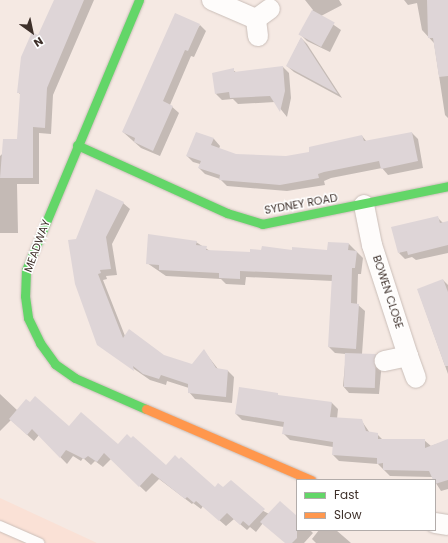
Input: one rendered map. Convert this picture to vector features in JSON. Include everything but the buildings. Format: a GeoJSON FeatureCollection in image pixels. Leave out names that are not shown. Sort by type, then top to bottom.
{"type":"FeatureCollection","features":[{"type":"Feature","properties":{"kind":"street","name":"MEADWAY"},"geometry":{"type":"LineString","coordinates":[[138,0],[76,145],[26,270],[25,296],[28,318],[40,343],[55,364],[94,388],[309,479]]}},
{"type":"Feature","properties":{"kind":"street"},"geometry":{"type":"LineString","coordinates":[[212,0],[261,21]]}},
{"type":"Feature","properties":{"kind":"street","name":"SYDNEY ROAD"},"geometry":{"type":"LineString","coordinates":[[76,145],[227,213],[262,224],[364,205],[448,186]]}},
{"type":"Feature","properties":{"kind":"street","name":"BOWEN CLOSE"},"geometry":{"type":"LineString","coordinates":[[364,205],[372,245],[416,378]]}},
{"type":"Feature","properties":{"kind":"street"},"geometry":{"type":"LineString","coordinates":[[385,361],[408,356]]}},
{"type":"Feature","properties":{"kind":"street"},"geometry":{"type":"LineString","coordinates":[[436,523],[448,525]]}},
{"type":"Feature","properties":{"kind":"lane"},"geometry":{"type":"LineString","coordinates":[[0,526],[39,543]]}},
{"type":"Feature","properties":{"kind":"shaded area"},"geometry":{"type":"Polygon","coordinates":[[[0,498],[97,543],[0,543],[0,498]]]}},
{"type":"Feature","properties":{"kind":"traffic: fast"},"geometry":{"type":"LineString","coordinates":[[139,0],[26,270],[25,296],[28,318],[40,343],[55,364],[75,378],[146,409]]}},
{"type":"Feature","properties":{"kind":"traffic: fast"},"geometry":{"type":"LineString","coordinates":[[77,145],[227,213],[262,224],[448,186]]}},
{"type":"Feature","properties":{"kind":"traffic: slow"},"geometry":{"type":"LineString","coordinates":[[146,409],[309,479]]}}]}
